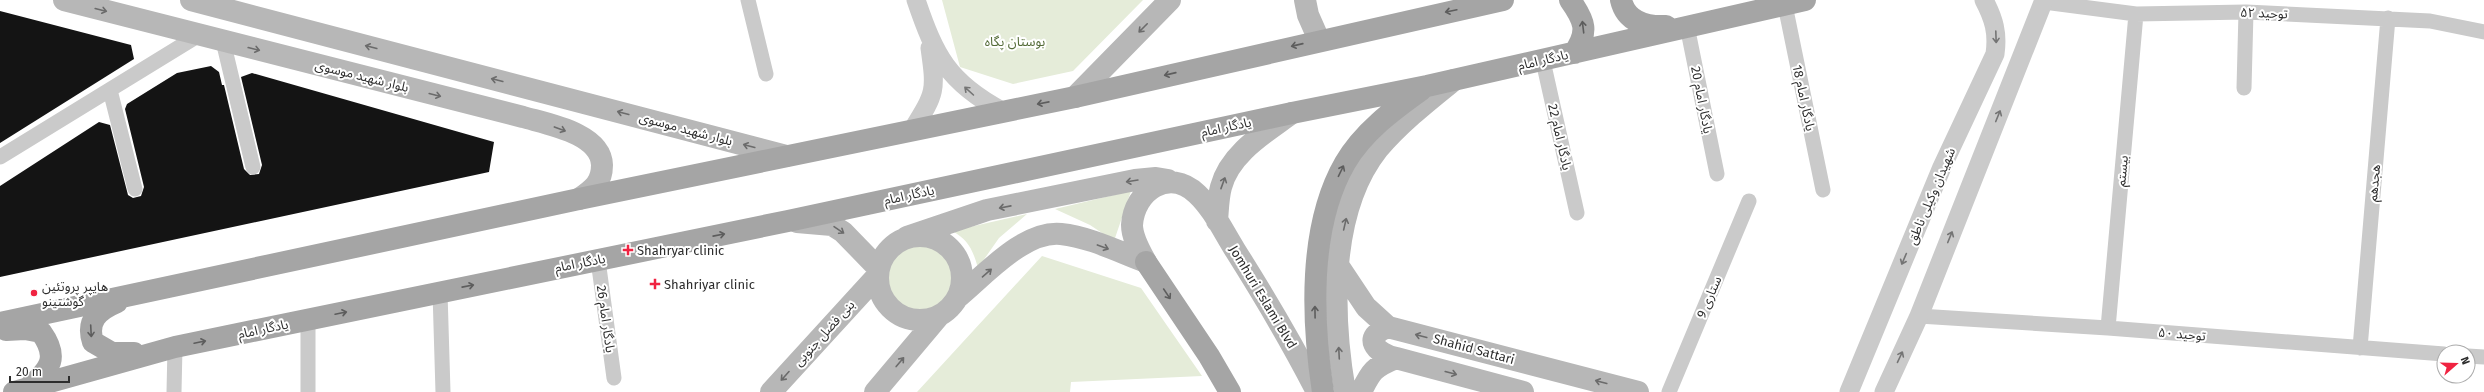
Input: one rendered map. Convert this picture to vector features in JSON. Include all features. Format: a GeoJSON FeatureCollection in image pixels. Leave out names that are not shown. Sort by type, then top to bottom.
{"type":"FeatureCollection","features":[{"type":"Feature","properties":{"kind":"main road","name":"بلوار شهید موسوی"},"geometry":{"type":"LineString","coordinates":[[64,0],[523,117],[582,136],[594,145],[602,159],[602,173],[597,186],[580,199]]}},
{"type":"Feature","properties":{"kind":"main road","name":"بلوار شهید موسوی"},"geometry":{"type":"LineString","coordinates":[[191,0],[786,156]]}},
{"type":"Feature","properties":{"kind":"main road"},"geometry":{"type":"LineString","coordinates":[[1075,97],[1170,0]]}},
{"type":"Feature","properties":{"kind":"main road"},"geometry":{"type":"LineString","coordinates":[[1305,0],[1308,15],[1319,40]]}},
{"type":"Feature","properties":{"kind":"main road"},"geometry":{"type":"LineString","coordinates":[[0,323],[580,199],[913,129],[1075,97],[1319,40],[1503,0]]}},
{"type":"Feature","properties":{"kind":"main road"},"geometry":{"type":"LineString","coordinates":[[1570,0],[1579,12],[1584,26],[1583,40],[1574,53]]}},
{"type":"Feature","properties":{"kind":"main road"},"geometry":{"type":"LineString","coordinates":[[1620,0],[1626,14],[1632,20],[1650,27],[1687,26]]}},
{"type":"Feature","properties":{"kind":"main road","name":"یادگار امام"},"geometry":{"type":"LineString","coordinates":[[19,391],[148,353],[175,347],[788,221],[1292,113],[1427,86],[1543,61],[1687,26],[1795,3]]}},
{"type":"Feature","properties":{"kind":"main road"},"geometry":{"type":"LineString","coordinates":[[1345,392],[1340,363],[1337,307],[1338,265],[1345,225],[1356,188],[1378,150],[1409,117],[1454,80]]}},
{"type":"Feature","properties":{"kind":"main road"},"geometry":{"type":"LineString","coordinates":[[1323,392],[1316,347],[1315,287],[1322,232],[1331,192],[1345,162],[1366,136],[1388,114],[1427,86]]}},
{"type":"Feature","properties":{"kind":"main road"},"geometry":{"type":"LineString","coordinates":[[1212,213],[1230,165],[1252,142],[1292,113]]}},
{"type":"Feature","properties":{"kind":"main road","name":"Jomhuri Eslami Blvd"},"geometry":{"type":"LineString","coordinates":[[907,237],[987,210],[1135,180],[1156,178],[1181,182],[1189,187],[1212,213],[1297,353],[1317,392]]}},
{"type":"Feature","properties":{"kind":"main road"},"geometry":{"type":"LineString","coordinates":[[1171,180],[1150,190],[1138,205],[1132,224],[1133,234],[1146,262],[1209,356],[1230,392]]}},
{"type":"Feature","properties":{"kind":"main road"},"geometry":{"type":"LineString","coordinates":[[788,221],[832,225],[843,232],[878,272]]}},
{"type":"Feature","properties":{"kind":"main road"},"geometry":{"type":"LineString","coordinates":[[875,392],[939,316],[949,309],[957,298],[1013,250],[1048,235],[1063,234],[1083,239],[1146,262]]}},
{"type":"Feature","properties":{"kind":"main road"},"geometry":{"type":"LineString","coordinates":[[939,316],[924,320],[910,319],[896,313],[886,303],[879,290],[878,272],[886,251],[896,242],[907,237],[922,235],[936,238],[948,245],[957,257],[962,270],[962,285],[957,298]]}},
{"type":"Feature","properties":{"kind":"main road","name":"Shahid Sattari"},"geometry":{"type":"LineString","coordinates":[[1338,265],[1366,307],[1388,327],[1638,392]]}},
{"type":"Feature","properties":{"kind":"main road","name":"بنی فضل جنوبی"},"geometry":{"type":"LineString","coordinates":[[771,392],[878,272]]}},
{"type":"Feature","properties":{"kind":"main road"},"geometry":{"type":"LineString","coordinates":[[140,292],[100,311],[93,318],[91,334],[93,342],[112,353],[148,353]]}},
{"type":"Feature","properties":{"kind":"main road"},"geometry":{"type":"LineString","coordinates":[[1388,327],[1379,330],[1374,339],[1376,348],[1382,354],[1523,392]]}},
{"type":"Feature","properties":{"kind":"main road"},"geometry":{"type":"LineString","coordinates":[[0,331],[25,328],[41,332],[50,344],[52,356],[49,367],[19,391]]}},
{"type":"Feature","properties":{"kind":"main road"},"geometry":{"type":"LineString","coordinates":[[1361,392],[1370,372],[1380,364],[1396,358]]}},
{"type":"Feature","properties":{"kind":"street"},"geometry":{"type":"LineString","coordinates":[[748,0],[766,74]]}},
{"type":"Feature","properties":{"kind":"street"},"geometry":{"type":"LineString","coordinates":[[916,0],[928,36],[941,61],[955,78],[976,97],[1002,111]]}},
{"type":"Feature","properties":{"kind":"street","name":"شهیدان وکیلی ناطق"},"geometry":{"type":"LineString","coordinates":[[1856,387],[1942,167],[1995,54],[1997,37],[1994,20],[1984,0]]}},
{"type":"Feature","properties":{"kind":"street"},"geometry":{"type":"LineString","coordinates":[[1884,392],[1919,316],[2044,1]]}},
{"type":"Feature","properties":{"kind":"street","name":"توحید ۵۲"},"geometry":{"type":"LineString","coordinates":[[2044,1],[2136,14],[2246,12],[2388,18],[2430,21],[2484,32]]}},
{"type":"Feature","properties":{"kind":"street","name":"یادگار امام 18"},"geometry":{"type":"LineString","coordinates":[[1795,3],[1823,190]]}},
{"type":"Feature","properties":{"kind":"street"},"geometry":{"type":"LineString","coordinates":[[2244,88],[2246,12]]}},
{"type":"Feature","properties":{"kind":"street","name":"بیستم"},"geometry":{"type":"LineString","coordinates":[[2108,328],[2136,14]]}},
{"type":"Feature","properties":{"kind":"street","name":"هجدهم"},"geometry":{"type":"LineString","coordinates":[[2360,348],[2388,18]]}},
{"type":"Feature","properties":{"kind":"street","name":"یادگار امام 20"},"geometry":{"type":"LineString","coordinates":[[1687,26],[1717,174]]}},
{"type":"Feature","properties":{"kind":"street"},"geometry":{"type":"LineString","coordinates":[[0,157],[199,34]]}},
{"type":"Feature","properties":{"kind":"street"},"geometry":{"type":"LineString","coordinates":[[913,129],[932,99],[934,88],[928,36]]}},
{"type":"Feature","properties":{"kind":"street"},"geometry":{"type":"LineString","coordinates":[[223,41],[253,167]]}},
{"type":"Feature","properties":{"kind":"street","name":"یادگار امام 22"},"geometry":{"type":"LineString","coordinates":[[1543,61],[1577,213]]}},
{"type":"Feature","properties":{"kind":"street"},"geometry":{"type":"LineString","coordinates":[[110,90],[135,189]]}},
{"type":"Feature","properties":{"kind":"street","name":"ستاری 9"},"geometry":{"type":"LineString","coordinates":[[1668,392],[1749,201]]}},
{"type":"Feature","properties":{"kind":"street","name":"یادگار امام 26"},"geometry":{"type":"LineString","coordinates":[[598,260],[614,378]]}},
{"type":"Feature","properties":{"kind":"street"},"geometry":{"type":"LineString","coordinates":[[440,292],[443,392]]}},
{"type":"Feature","properties":{"kind":"street","name":"توحید ۵۰"},"geometry":{"type":"LineString","coordinates":[[1919,316],[2108,328],[2436,353]]}},
{"type":"Feature","properties":{"kind":"street"},"geometry":{"type":"LineString","coordinates":[[308,320],[308,392]]}},
{"type":"Feature","properties":{"kind":"street"},"geometry":{"type":"LineString","coordinates":[[174,392],[175,347]]}},
{"type":"Feature","properties":{"kind":"green space","name":"بوستان پگاه"},"geometry":{"type":"Polygon","coordinates":[[[942,0],[1143,0],[1073,71],[1013,84],[960,67],[942,0]]]}},
{"type":"Feature","properties":{"kind":"green space"},"geometry":{"type":"Polygon","coordinates":[[[1131,191],[1114,241],[1090,225],[1055,209],[1131,191]]]}},
{"type":"Feature","properties":{"kind":"green space"},"geometry":{"type":"Polygon","coordinates":[[[1027,214],[999,238],[978,268],[970,246],[963,238],[952,231],[1027,214]]]}},
{"type":"Feature","properties":{"kind":"green space"},"geometry":{"type":"Polygon","coordinates":[[[921,243],[934,246],[946,253],[953,265],[956,278],[953,291],[946,303],[934,310],[921,313],[908,310],[896,303],[889,291],[886,278],[889,265],[896,253],[908,246],[921,243]]]}},
{"type":"Feature","properties":{"kind":"green space"},"geometry":{"type":"Polygon","coordinates":[[[1042,256],[1141,288],[1202,376],[1071,382],[1070,392],[917,392],[1042,256]]]}},
{"type":"Feature","properties":{"kind":"building"},"geometry":{"type":"Polygon","coordinates":[[[0,11],[131,45],[134,59],[0,143],[0,11]]]}},
{"type":"Feature","properties":{"kind":"building"},"geometry":{"type":"Polygon","coordinates":[[[211,66],[219,72],[222,85],[224,85],[244,169],[250,175],[259,174],[262,165],[241,77],[252,73],[494,142],[489,172],[0,277],[0,186],[99,122],[110,125],[128,195],[133,198],[141,196],[144,187],[125,109],[127,104],[177,73],[211,66]]]}},
{"type":"Feature","properties":{"kind":"place","name":"Shahryar clinic"},"geometry":{"type":"Point","coordinates":[628,250]}},
{"type":"Feature","properties":{"kind":"place","name":"Shahriyar clinic"},"geometry":{"type":"Point","coordinates":[655,284]}},
{"type":"Feature","properties":{"kind":"place","name":"هایپر پروتئین گوشتینو"},"geometry":{"type":"Point","coordinates":[34,293]}}]}
